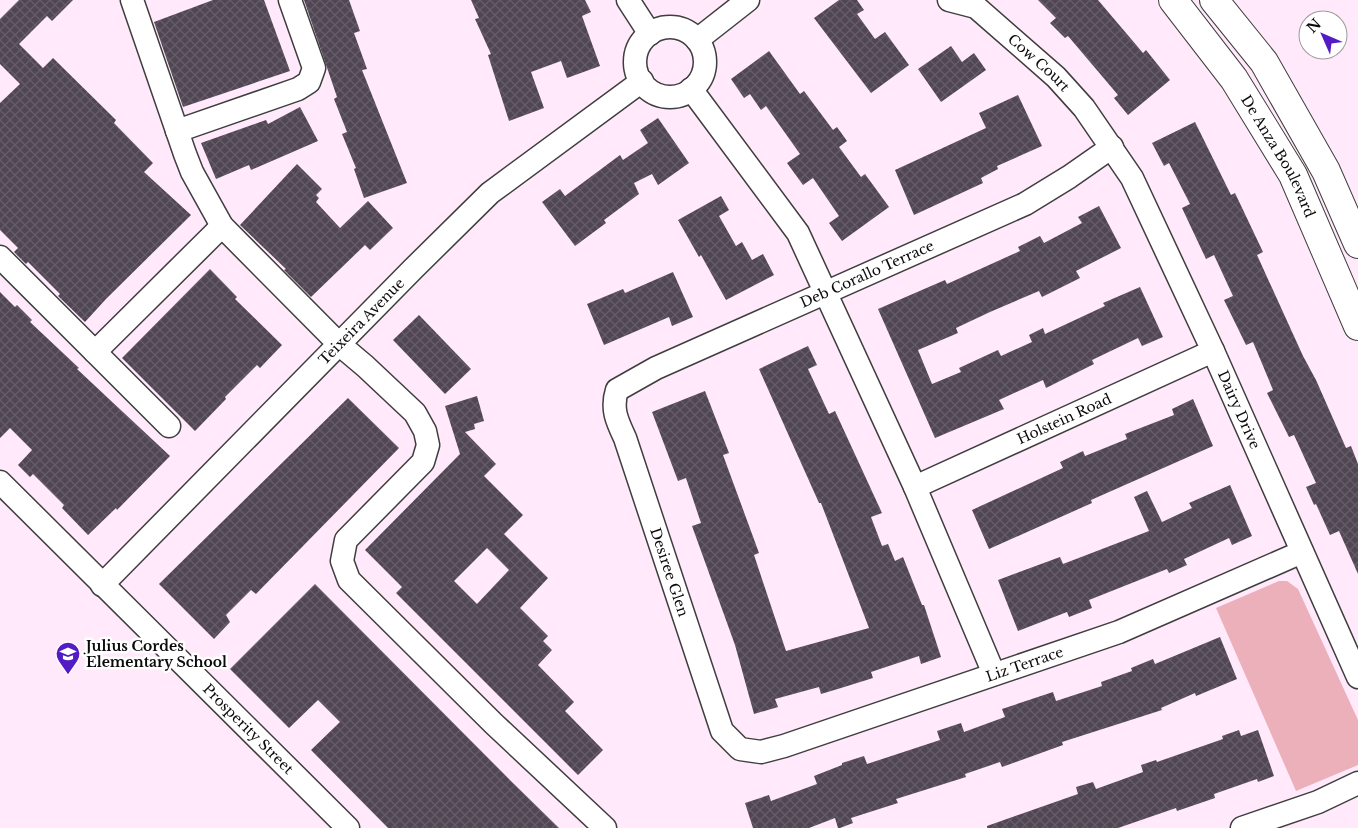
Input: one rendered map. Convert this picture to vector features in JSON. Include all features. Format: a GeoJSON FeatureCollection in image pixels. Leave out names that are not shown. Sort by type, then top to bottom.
{"type":"FeatureCollection","features":[{"type":"Feature","properties":{"kind":"street"},"geometry":{"type":"LineString","coordinates":[[132,0],[192,172],[222,226],[340,345],[415,413],[425,431],[428,445],[423,462],[346,540],[342,561],[349,580],[494,724],[605,828]]}},
{"type":"Feature","properties":{"kind":"street"},"geometry":{"type":"LineString","coordinates":[[177,131],[298,89],[309,82],[314,68],[290,0]]}},
{"type":"Feature","properties":{"kind":"street"},"geometry":{"type":"LineString","coordinates":[[628,0],[650,34]]}},
{"type":"Feature","properties":{"kind":"street"},"geometry":{"type":"LineString","coordinates":[[697,40],[748,0]]}},
{"type":"Feature","properties":{"kind":"street","name":"Cow Court"},"geometry":{"type":"LineString","coordinates":[[949,0],[976,7],[1050,71],[1084,108],[1112,147]]}},
{"type":"Feature","properties":{"kind":"street","name":"De Anza Boulevard"},"geometry":{"type":"LineString","coordinates":[[1173,0],[1234,78],[1293,175],[1358,326]]}},
{"type":"Feature","properties":{"kind":"street"},"geometry":{"type":"LineString","coordinates":[[1214,0],[1264,62],[1326,171],[1358,244]]}},
{"type":"Feature","properties":{"kind":"street"},"geometry":{"type":"LineString","coordinates":[[672,27],[684,30],[697,40],[704,55],[705,66],[702,77],[691,89],[676,96],[665,96],[654,93],[642,81],[636,65],[636,53],[641,43],[650,34],[660,29],[672,27]]}},
{"type":"Feature","properties":{"kind":"street","name":"Teixeira Avenue"},"geometry":{"type":"LineString","coordinates":[[102,585],[490,193],[642,81]]}},
{"type":"Feature","properties":{"kind":"street"},"geometry":{"type":"LineString","coordinates":[[691,89],[798,233],[915,487],[994,674]]}},
{"type":"Feature","properties":{"kind":"street","name":"Deb Corallo Terrace"},"geometry":{"type":"LineString","coordinates":[[617,390],[656,368],[1025,204],[1069,177],[1112,147]]}},
{"type":"Feature","properties":{"kind":"street","name":"Dairy Drive"},"geometry":{"type":"LineString","coordinates":[[1112,147],[1132,178],[1152,217],[1302,552],[1356,660]]}},
{"type":"Feature","properties":{"kind":"street"},"geometry":{"type":"LineString","coordinates":[[96,352],[222,226]]}},
{"type":"Feature","properties":{"kind":"street"},"geometry":{"type":"LineString","coordinates":[[0,257],[169,426]]}},
{"type":"Feature","properties":{"kind":"street","name":"Holstein Road"},"geometry":{"type":"LineString","coordinates":[[915,487],[1213,351]]}},
{"type":"Feature","properties":{"kind":"street","name":"Desiree Glen"},"geometry":{"type":"LineString","coordinates":[[617,390],[614,402],[615,418],[625,438],[722,731],[740,749]]}},
{"type":"Feature","properties":{"kind":"street","name":"Prosperity Street"},"geometry":{"type":"LineString","coordinates":[[0,482],[334,823]]}},
{"type":"Feature","properties":{"kind":"street","name":"Liz Terrace"},"geometry":{"type":"LineString","coordinates":[[740,749],[761,752],[784,746],[1119,632],[1302,552]]}},
{"type":"Feature","properties":{"kind":"street"},"geometry":{"type":"LineString","coordinates":[[1242,828],[1318,802],[1358,783]]}},
{"type":"Feature","properties":{"kind":"shaded area"},"geometry":{"type":"Polygon","coordinates":[[[1279,581],[1287,581],[1298,589],[1358,720],[1358,765],[1296,791],[1216,608],[1279,581]]]}},
{"type":"Feature","properties":{"kind":"building"},"geometry":{"type":"Polygon","coordinates":[[[19,0],[73,0],[52,21],[47,16],[19,44],[43,68],[53,58],[116,120],[114,123],[153,163],[144,172],[191,215],[85,322],[58,296],[60,294],[28,262],[26,264],[14,252],[18,248],[0,230],[0,103],[20,84],[0,64],[0,19],[19,0]]]}},
{"type":"Feature","properties":{"kind":"building"},"geometry":{"type":"Polygon","coordinates":[[[213,0],[264,0],[290,71],[183,107],[154,22],[213,0]]]}},
{"type":"Feature","properties":{"kind":"building"},"geometry":{"type":"Polygon","coordinates":[[[304,0],[349,0],[360,31],[354,33],[367,69],[362,70],[407,183],[364,198],[354,169],[356,168],[342,134],[347,132],[334,99],[337,97],[304,0]]]}},
{"type":"Feature","properties":{"kind":"building"},"geometry":{"type":"Polygon","coordinates":[[[471,0],[585,0],[591,12],[582,16],[600,66],[567,78],[561,61],[531,72],[544,108],[509,121],[488,55],[491,54],[475,19],[479,18],[471,0]]]}},
{"type":"Feature","properties":{"kind":"building"},"geometry":{"type":"Polygon","coordinates":[[[839,0],[857,0],[864,10],[857,14],[875,39],[885,32],[909,65],[871,93],[814,18],[839,0]]]}},
{"type":"Feature","properties":{"kind":"building"},"geometry":{"type":"Polygon","coordinates":[[[1038,0],[1098,0],[1143,53],[1146,50],[1170,80],[1128,115],[1114,98],[1118,95],[1068,36],[1065,38],[1050,23],[1056,18],[1038,0]]]}},
{"type":"Feature","properties":{"kind":"building"},"geometry":{"type":"Polygon","coordinates":[[[951,46],[962,62],[974,53],[986,70],[941,102],[918,69],[951,46]]]}},
{"type":"Feature","properties":{"kind":"building"},"geometry":{"type":"Polygon","coordinates":[[[769,51],[800,94],[804,91],[833,130],[837,127],[847,141],[839,147],[861,177],[865,174],[889,207],[842,241],[829,223],[839,216],[813,178],[803,185],[787,163],[800,154],[766,106],[761,110],[750,94],[744,98],[731,79],[769,51]]]}},
{"type":"Feature","properties":{"kind":"building"},"geometry":{"type":"Polygon","coordinates":[[[1018,95],[1042,146],[997,166],[998,169],[981,178],[983,183],[914,215],[895,170],[986,128],[979,113],[1018,95]]]}},
{"type":"Feature","properties":{"kind":"building"},"geometry":{"type":"Polygon","coordinates":[[[300,107],[318,141],[251,170],[249,165],[216,179],[201,143],[266,120],[268,124],[300,107]]]}},
{"type":"Feature","properties":{"kind":"building"},"geometry":{"type":"Polygon","coordinates":[[[658,118],[689,163],[658,185],[652,174],[634,183],[639,194],[604,220],[606,223],[575,246],[542,202],[560,189],[565,196],[620,155],[623,160],[648,143],[640,130],[658,118]]]}},
{"type":"Feature","properties":{"kind":"building"},"geometry":{"type":"Polygon","coordinates":[[[1195,122],[1231,195],[1235,193],[1263,252],[1257,255],[1346,448],[1351,446],[1358,464],[1358,574],[1339,531],[1330,535],[1316,504],[1314,505],[1306,487],[1316,483],[1294,435],[1289,437],[1267,393],[1273,390],[1253,342],[1246,345],[1224,300],[1233,296],[1214,255],[1206,259],[1182,208],[1190,204],[1169,163],[1164,166],[1152,143],[1195,122]]]}},
{"type":"Feature","properties":{"kind":"building"},"geometry":{"type":"Polygon","coordinates":[[[297,164],[322,189],[316,195],[319,198],[316,202],[340,228],[368,201],[393,228],[370,250],[365,245],[311,297],[284,270],[286,269],[240,225],[297,164]]]}},
{"type":"Feature","properties":{"kind":"building"},"geometry":{"type":"Polygon","coordinates":[[[721,196],[729,210],[719,216],[736,246],[742,242],[752,260],[763,254],[774,275],[726,300],[701,255],[699,257],[678,220],[721,196]]]}},
{"type":"Feature","properties":{"kind":"building"},"geometry":{"type":"Polygon","coordinates":[[[1099,206],[1121,248],[1076,271],[1080,278],[1042,297],[1039,291],[990,312],[956,328],[958,333],[918,350],[932,384],[961,372],[959,368],[998,350],[1001,356],[1032,342],[1029,335],[1043,328],[1045,334],[1105,306],[1103,303],[1140,287],[1163,337],[1142,346],[1138,338],[1092,360],[1094,364],[1046,388],[1043,380],[999,400],[1004,409],[935,438],[878,309],[945,280],[947,284],[1020,251],[1018,247],[1040,236],[1044,243],[1082,223],[1078,217],[1099,206]]]}},
{"type":"Feature","properties":{"kind":"building"},"geometry":{"type":"Polygon","coordinates":[[[210,269],[237,297],[235,299],[282,345],[260,368],[257,365],[195,431],[122,358],[210,269]]]}},
{"type":"Feature","properties":{"kind":"building"},"geometry":{"type":"Polygon","coordinates":[[[673,272],[693,317],[672,326],[669,317],[604,345],[587,304],[623,289],[625,293],[673,272]]]}},
{"type":"Feature","properties":{"kind":"building"},"geometry":{"type":"Polygon","coordinates":[[[0,292],[15,307],[17,305],[32,320],[30,322],[79,368],[77,369],[170,456],[117,510],[116,508],[88,535],[62,508],[64,505],[33,474],[30,477],[18,465],[32,450],[10,428],[0,438],[0,292]]]}},
{"type":"Feature","properties":{"kind":"building"},"geometry":{"type":"Polygon","coordinates":[[[419,315],[471,369],[445,394],[393,340],[419,315]]]}},
{"type":"Feature","properties":{"kind":"building"},"geometry":{"type":"Polygon","coordinates":[[[808,346],[817,365],[808,369],[829,414],[835,411],[882,513],[871,517],[882,546],[888,544],[895,561],[903,557],[922,605],[924,605],[941,657],[921,664],[919,656],[871,672],[873,678],[821,694],[819,687],[775,699],[778,707],[754,714],[735,645],[692,526],[701,523],[686,478],[678,481],[652,412],[705,391],[729,453],[723,455],[759,553],[754,555],[786,651],[869,628],[821,503],[819,503],[759,369],[808,346]]]}},
{"type":"Feature","properties":{"kind":"building"},"geometry":{"type":"Polygon","coordinates":[[[477,396],[484,421],[474,424],[475,429],[465,432],[496,464],[484,476],[523,515],[504,534],[548,578],[520,608],[548,636],[543,641],[552,650],[538,665],[574,702],[565,711],[603,750],[578,775],[396,593],[402,587],[365,550],[460,454],[445,406],[477,396]],[[487,548],[454,581],[477,604],[509,570],[487,548]]]}},
{"type":"Feature","properties":{"kind":"building"},"geometry":{"type":"Polygon","coordinates":[[[348,398],[399,448],[256,594],[251,590],[226,615],[230,622],[214,639],[159,584],[348,398]]]}},
{"type":"Feature","properties":{"kind":"building"},"geometry":{"type":"Polygon","coordinates":[[[1193,399],[1213,446],[1091,500],[1092,503],[989,549],[972,510],[1063,468],[1060,462],[1083,451],[1085,456],[1127,439],[1125,434],[1174,415],[1172,409],[1193,399]]]}},
{"type":"Feature","properties":{"kind":"building"},"geometry":{"type":"Polygon","coordinates":[[[1230,485],[1252,536],[1232,545],[1229,538],[1184,559],[1187,565],[1169,573],[1167,569],[1089,600],[1092,608],[1069,617],[1067,612],[1018,631],[998,580],[1060,557],[1063,564],[1149,531],[1134,497],[1147,491],[1162,522],[1192,508],[1189,503],[1230,485]]]}},
{"type":"Feature","properties":{"kind":"building"},"geometry":{"type":"Polygon","coordinates":[[[315,584],[559,828],[388,828],[311,750],[340,722],[318,700],[289,728],[230,669],[315,584]]]}},
{"type":"Feature","properties":{"kind":"building"},"geometry":{"type":"Polygon","coordinates":[[[1220,637],[1237,679],[1196,696],[1195,693],[1161,708],[1162,710],[1062,742],[1063,745],[1002,767],[1000,762],[965,774],[966,777],[896,799],[898,803],[851,818],[853,823],[840,828],[838,828],[835,818],[809,828],[753,828],[745,803],[769,795],[771,801],[817,784],[814,776],[842,765],[842,763],[864,756],[867,764],[940,740],[937,731],[961,723],[964,732],[1005,717],[1002,709],[1053,692],[1056,701],[1102,686],[1101,682],[1132,671],[1131,668],[1153,659],[1155,664],[1220,637]]]}},
{"type":"Feature","properties":{"kind":"building"},"geometry":{"type":"Polygon","coordinates":[[[1239,730],[1241,736],[1258,730],[1274,776],[1258,782],[1257,779],[1214,794],[1215,798],[1177,811],[1176,808],[1118,828],[987,828],[987,826],[1078,794],[1076,787],[1093,782],[1096,789],[1143,772],[1141,765],[1156,760],[1157,762],[1223,739],[1222,736],[1239,730]]]}},
{"type":"Feature","properties":{"kind":"place","name":"Julius Cordes Elementary School"},"geometry":{"type":"Point","coordinates":[68,675]}}]}
